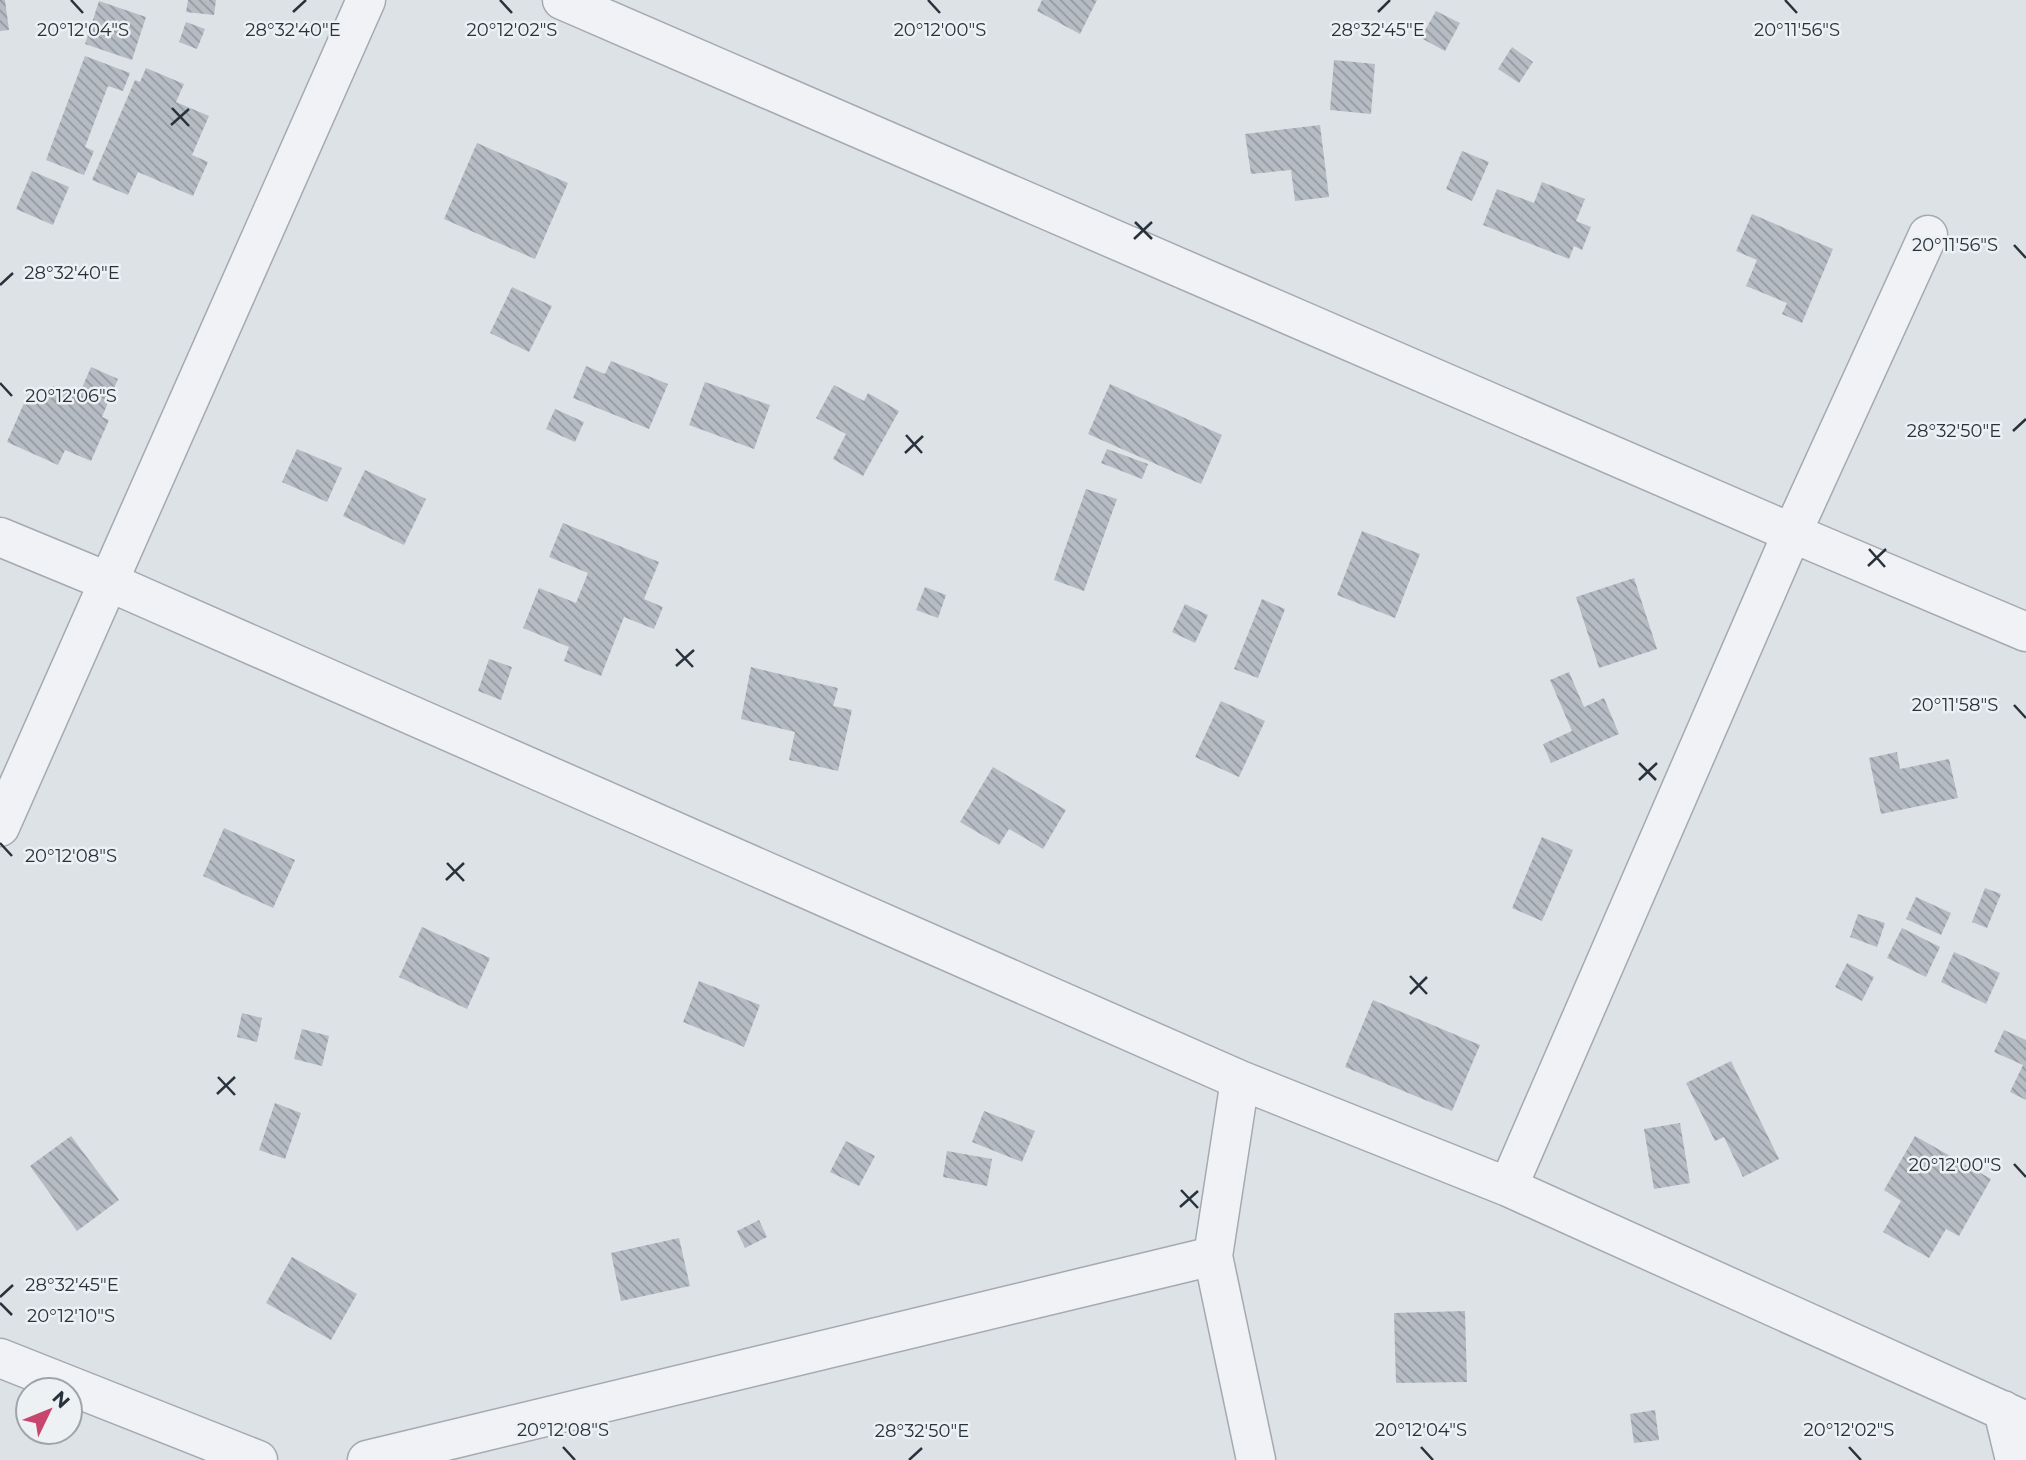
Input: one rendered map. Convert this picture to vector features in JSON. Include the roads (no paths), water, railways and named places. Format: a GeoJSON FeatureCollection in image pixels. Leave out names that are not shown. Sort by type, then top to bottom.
{"type":"FeatureCollection","features":[{"type":"Feature","properties":{"kind":"street"},"geometry":{"type":"LineString","coordinates":[[0,827],[366,0]]}},
{"type":"Feature","properties":{"kind":"street"},"geometry":{"type":"LineString","coordinates":[[562,0],[2026,632]]}},
{"type":"Feature","properties":{"kind":"street"},"geometry":{"type":"LineString","coordinates":[[1508,1187],[1792,533],[1928,235]]}},
{"type":"Feature","properties":{"kind":"street"},"geometry":{"type":"LineString","coordinates":[[0,537],[109,582],[1240,1080],[1508,1187],[2014,1415],[2015,1460]]}},
{"type":"Feature","properties":{"kind":"street"},"geometry":{"type":"LineString","coordinates":[[1240,1080],[1213,1256],[1255,1460]]}},
{"type":"Feature","properties":{"kind":"street"},"geometry":{"type":"LineString","coordinates":[[367,1460],[1213,1256]]}},
{"type":"Feature","properties":{"kind":"street"},"geometry":{"type":"LineString","coordinates":[[0,1358],[258,1460]]}}]}
